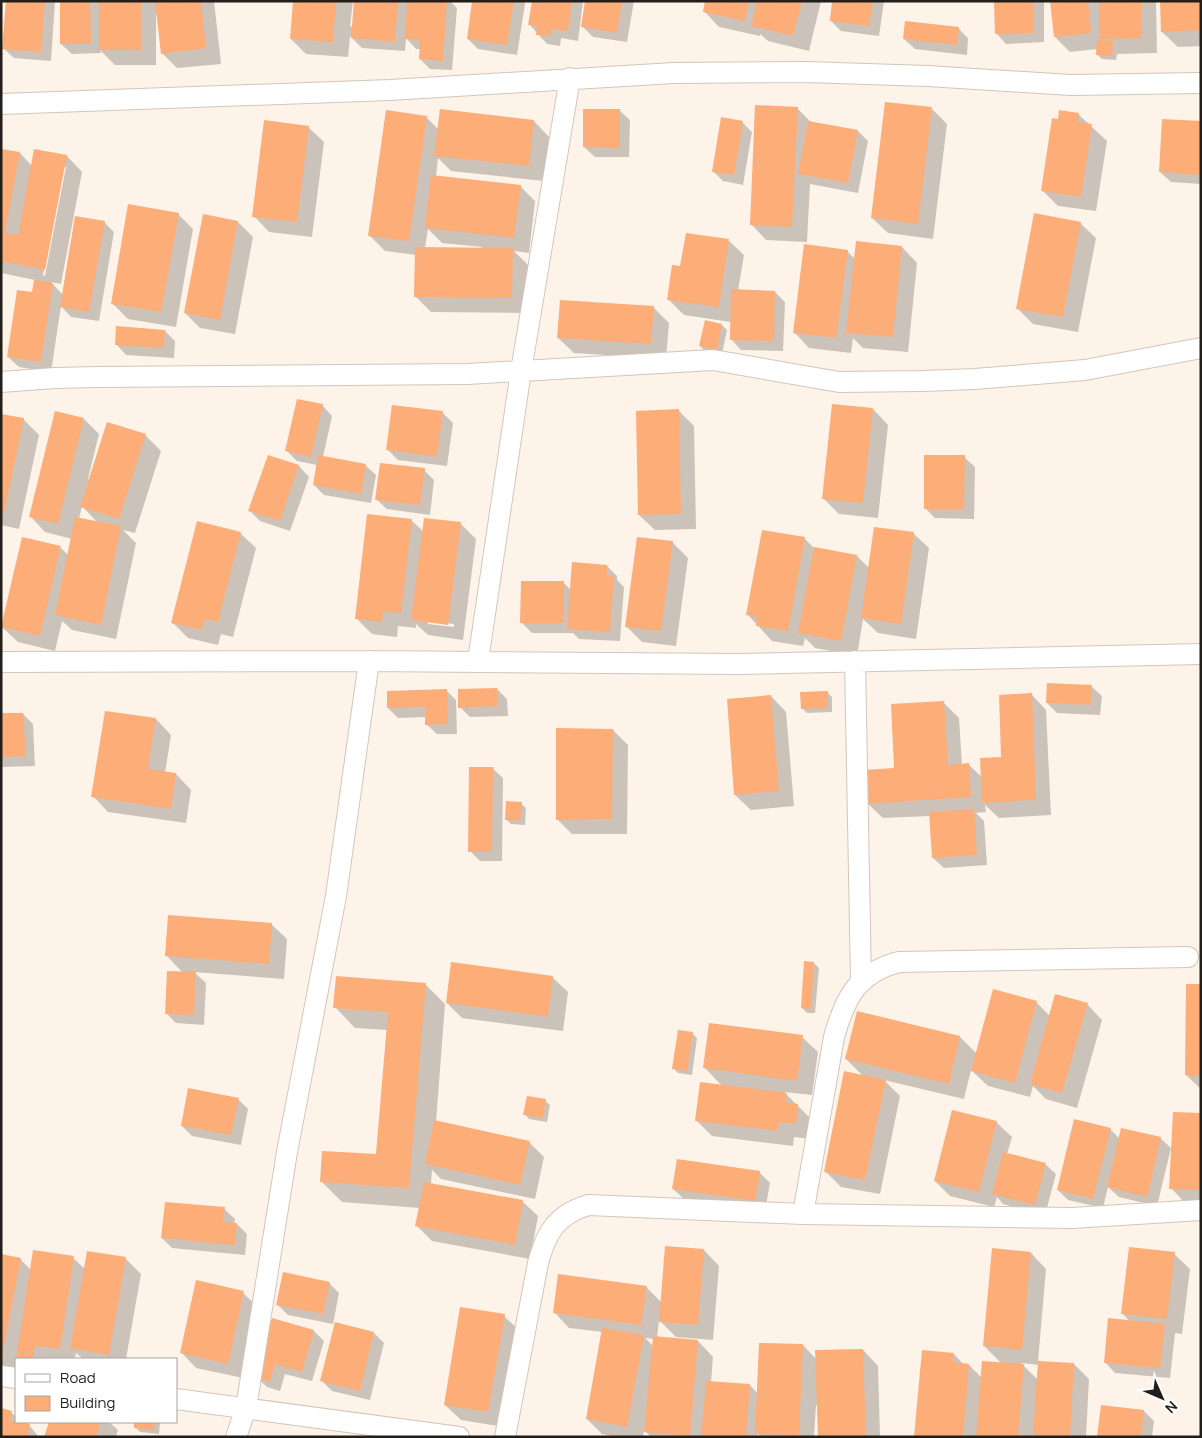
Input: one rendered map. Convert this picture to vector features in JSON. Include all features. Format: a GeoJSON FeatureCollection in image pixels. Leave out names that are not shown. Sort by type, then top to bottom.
{"type":"FeatureCollection","features":[{"type":"Feature","properties":{"kind":"street"},"geometry":{"type":"LineString","coordinates":[[1,104],[390,90],[674,73],[806,72],[928,76],[1071,85],[1201,83]]}},
{"type":"Feature","properties":{"kind":"street"},"geometry":{"type":"LineString","coordinates":[[478,662],[521,371],[570,78]]}},
{"type":"Feature","properties":{"kind":"street"},"geometry":{"type":"LineString","coordinates":[[1,382],[55,378],[467,374],[713,360],[839,382],[923,381],[975,379],[1085,370],[1201,348]]}},
{"type":"Feature","properties":{"kind":"street"},"geometry":{"type":"LineString","coordinates":[[1,662],[369,661],[738,664],[1201,654]]}},
{"type":"Feature","properties":{"kind":"street"},"geometry":{"type":"LineString","coordinates":[[236,1437],[246,1408],[287,1152],[336,896],[369,661]]}},
{"type":"Feature","properties":{"kind":"street"},"geometry":{"type":"LineString","coordinates":[[854,661],[861,981]]}},
{"type":"Feature","properties":{"kind":"street"},"geometry":{"type":"LineString","coordinates":[[802,1214],[834,1037],[840,1015],[861,981],[870,973],[882,966],[899,962],[1188,957]]}},
{"type":"Feature","properties":{"kind":"street"},"geometry":{"type":"LineString","coordinates":[[505,1437],[543,1244],[552,1228],[562,1217],[574,1209],[588,1205],[802,1214],[1072,1218],[1201,1210]]}},
{"type":"Feature","properties":{"kind":"street"},"geometry":{"type":"LineString","coordinates":[[1,1376],[15,1378]]}},
{"type":"Feature","properties":{"kind":"street"},"geometry":{"type":"LineString","coordinates":[[178,1399],[459,1437]]}},
{"type":"Feature","properties":{"kind":"building"},"geometry":{"type":"Polygon","coordinates":[[[6,1],[45,1],[41,52],[2,49],[6,1]]]}},
{"type":"Feature","properties":{"kind":"building"},"geometry":{"type":"Polygon","coordinates":[[[60,1],[90,1],[91,44],[60,44],[60,1]]]}},
{"type":"Feature","properties":{"kind":"building"},"geometry":{"type":"Polygon","coordinates":[[[99,1],[141,1],[141,50],[99,50],[99,1]]]}},
{"type":"Feature","properties":{"kind":"building"},"geometry":{"type":"Polygon","coordinates":[[[155,1],[201,1],[206,48],[161,54],[155,1]]]}},
{"type":"Feature","properties":{"kind":"building"},"geometry":{"type":"Polygon","coordinates":[[[293,1],[336,1],[333,42],[290,39],[293,1]]]}},
{"type":"Feature","properties":{"kind":"building"},"geometry":{"type":"Polygon","coordinates":[[[354,1],[398,1],[395,42],[351,38],[354,1]]]}},
{"type":"Feature","properties":{"kind":"building"},"geometry":{"type":"Polygon","coordinates":[[[407,1],[447,1],[443,61],[419,59],[420,40],[405,39],[407,1]]]}},
{"type":"Feature","properties":{"kind":"building"},"geometry":{"type":"Polygon","coordinates":[[[472,1],[514,1],[507,45],[467,39],[472,1]]]}},
{"type":"Feature","properties":{"kind":"building"},"geometry":{"type":"Polygon","coordinates":[[[532,1],[572,1],[568,31],[551,29],[550,36],[536,35],[537,26],[528,25],[532,1]]]}},
{"type":"Feature","properties":{"kind":"building"},"geometry":{"type":"Polygon","coordinates":[[[585,1],[622,1],[617,33],[581,27],[585,1]]]}},
{"type":"Feature","properties":{"kind":"building"},"geometry":{"type":"Polygon","coordinates":[[[705,1],[749,1],[745,21],[703,12],[705,1]]]}},
{"type":"Feature","properties":{"kind":"building"},"geometry":{"type":"Polygon","coordinates":[[[757,1],[802,1],[793,36],[751,26],[757,1]]]}},
{"type":"Feature","properties":{"kind":"building"},"geometry":{"type":"Polygon","coordinates":[[[832,1],[873,1],[869,26],[830,21],[832,1]]]}},
{"type":"Feature","properties":{"kind":"building"},"geometry":{"type":"Polygon","coordinates":[[[994,1],[1034,1],[1034,33],[995,34],[994,1]]]}},
{"type":"Feature","properties":{"kind":"building"},"geometry":{"type":"Polygon","coordinates":[[[1050,1],[1088,1],[1091,33],[1054,37],[1050,1]]]}},
{"type":"Feature","properties":{"kind":"building"},"geometry":{"type":"Polygon","coordinates":[[[1099,1],[1141,1],[1142,38],[1099,39],[1099,1]]]}},
{"type":"Feature","properties":{"kind":"building"},"geometry":{"type":"Polygon","coordinates":[[[1160,1],[1201,1],[1201,30],[1161,32],[1160,1]]]}},
{"type":"Feature","properties":{"kind":"building"},"geometry":{"type":"Polygon","coordinates":[[[905,21],[959,27],[957,45],[903,39],[905,21]]]}},
{"type":"Feature","properties":{"kind":"building"},"geometry":{"type":"Polygon","coordinates":[[[1097,40],[1113,41],[1112,56],[1096,55],[1097,40]]]}},
{"type":"Feature","properties":{"kind":"building"},"geometry":{"type":"Polygon","coordinates":[[[885,102],[932,107],[918,224],[871,218],[885,102]]]}},
{"type":"Feature","properties":{"kind":"building"},"geometry":{"type":"Polygon","coordinates":[[[755,105],[798,107],[792,227],[750,225],[755,105]]]}},
{"type":"Feature","properties":{"kind":"building"},"geometry":{"type":"Polygon","coordinates":[[[440,109],[534,120],[529,166],[434,156],[440,109]]]}},
{"type":"Feature","properties":{"kind":"building"},"geometry":{"type":"Polygon","coordinates":[[[583,109],[620,109],[620,148],[583,147],[583,109]]]}},
{"type":"Feature","properties":{"kind":"building"},"geometry":{"type":"Polygon","coordinates":[[[386,110],[427,116],[409,241],[368,236],[386,110]]]}},
{"type":"Feature","properties":{"kind":"building"},"geometry":{"type":"Polygon","coordinates":[[[1059,110],[1079,113],[1078,122],[1092,124],[1081,197],[1041,191],[1052,118],[1058,119],[1059,110]]]}},
{"type":"Feature","properties":{"kind":"building"},"geometry":{"type":"Polygon","coordinates":[[[721,117],[743,121],[734,175],[712,172],[721,117]]]}},
{"type":"Feature","properties":{"kind":"building"},"geometry":{"type":"Polygon","coordinates":[[[1162,119],[1201,121],[1201,175],[1159,172],[1162,119]]]}},
{"type":"Feature","properties":{"kind":"building"},"geometry":{"type":"Polygon","coordinates":[[[264,120],[309,126],[297,222],[252,217],[264,120]]]}},
{"type":"Feature","properties":{"kind":"building"},"geometry":{"type":"Polygon","coordinates":[[[808,121],[858,130],[848,183],[798,174],[808,121]]]}},
{"type":"Feature","properties":{"kind":"building"},"geometry":{"type":"Polygon","coordinates":[[[1,149],[20,152],[5,233],[18,235],[34,149],[67,155],[45,270],[1,261],[1,149]]]}},
{"type":"Feature","properties":{"kind":"building"},"geometry":{"type":"Polygon","coordinates":[[[431,175],[521,185],[514,238],[425,228],[431,175]]]}},
{"type":"Feature","properties":{"kind":"building"},"geometry":{"type":"Polygon","coordinates":[[[128,204],[179,213],[161,312],[111,304],[128,204]]]}},
{"type":"Feature","properties":{"kind":"building"},"geometry":{"type":"Polygon","coordinates":[[[1034,213],[1081,222],[1063,317],[1016,309],[1034,213]]]}},
{"type":"Feature","properties":{"kind":"building"},"geometry":{"type":"Polygon","coordinates":[[[203,214],[238,221],[220,320],[184,313],[203,214]]]}},
{"type":"Feature","properties":{"kind":"building"},"geometry":{"type":"Polygon","coordinates":[[[75,216],[105,221],[89,312],[60,307],[75,216]]]}},
{"type":"Feature","properties":{"kind":"building"},"geometry":{"type":"Polygon","coordinates":[[[686,233],[729,239],[719,307],[667,300],[672,265],[680,266],[686,233]]]}},
{"type":"Feature","properties":{"kind":"building"},"geometry":{"type":"Polygon","coordinates":[[[856,241],[902,246],[893,337],[846,333],[856,241]]]}},
{"type":"Feature","properties":{"kind":"building"},"geometry":{"type":"Polygon","coordinates":[[[804,244],[848,250],[836,338],[793,333],[804,244]]]}},
{"type":"Feature","properties":{"kind":"building"},"geometry":{"type":"Polygon","coordinates":[[[415,247],[513,248],[512,298],[414,297],[415,247]]]}},
{"type":"Feature","properties":{"kind":"building"},"geometry":{"type":"Polygon","coordinates":[[[34,280],[53,283],[41,362],[7,357],[17,290],[32,292],[34,280]]]}},
{"type":"Feature","properties":{"kind":"building"},"geometry":{"type":"Polygon","coordinates":[[[731,289],[775,291],[774,341],[730,340],[731,289]]]}},
{"type":"Feature","properties":{"kind":"building"},"geometry":{"type":"Polygon","coordinates":[[[560,300],[654,306],[651,344],[557,338],[560,300]]]}},
{"type":"Feature","properties":{"kind":"building"},"geometry":{"type":"Polygon","coordinates":[[[705,320],[722,324],[717,350],[699,346],[705,320]]]}},
{"type":"Feature","properties":{"kind":"building"},"geometry":{"type":"Polygon","coordinates":[[[116,326],[165,330],[164,348],[115,345],[116,326]]]}},
{"type":"Feature","properties":{"kind":"building"},"geometry":{"type":"Polygon","coordinates":[[[297,399],[323,404],[311,457],[285,451],[297,399]]]}},
{"type":"Feature","properties":{"kind":"building"},"geometry":{"type":"Polygon","coordinates":[[[832,404],[873,408],[863,503],[822,499],[832,404]]]}},
{"type":"Feature","properties":{"kind":"building"},"geometry":{"type":"Polygon","coordinates":[[[392,405],[443,411],[437,457],[386,450],[392,405]]]}},
{"type":"Feature","properties":{"kind":"building"},"geometry":{"type":"Polygon","coordinates":[[[679,409],[681,514],[638,515],[636,411],[679,409]]]}},
{"type":"Feature","properties":{"kind":"building"},"geometry":{"type":"Polygon","coordinates":[[[55,411],[84,418],[58,524],[29,517],[55,411]]]}},
{"type":"Feature","properties":{"kind":"building"},"geometry":{"type":"Polygon","coordinates":[[[1,414],[24,418],[4,514],[1,514],[1,414]]]}},
{"type":"Feature","properties":{"kind":"building"},"geometry":{"type":"Polygon","coordinates":[[[107,422],[146,434],[119,519],[80,507],[107,422]]]}},
{"type":"Feature","properties":{"kind":"building"},"geometry":{"type":"Polygon","coordinates":[[[268,455],[299,465],[280,521],[248,511],[268,455]]]}},
{"type":"Feature","properties":{"kind":"building"},"geometry":{"type":"Polygon","coordinates":[[[318,455],[366,464],[361,494],[313,485],[318,455]]]}},
{"type":"Feature","properties":{"kind":"building"},"geometry":{"type":"Polygon","coordinates":[[[924,455],[965,455],[964,509],[924,509],[924,455]]]}},
{"type":"Feature","properties":{"kind":"building"},"geometry":{"type":"Polygon","coordinates":[[[380,463],[425,468],[420,505],[375,500],[380,463]]]}},
{"type":"Feature","properties":{"kind":"building"},"geometry":{"type":"Polygon","coordinates":[[[367,514],[412,519],[401,613],[383,611],[382,622],[355,619],[367,514]]]}},
{"type":"Feature","properties":{"kind":"building"},"geometry":{"type":"Polygon","coordinates":[[[75,517],[121,526],[101,625],[55,615],[75,517]]]}},
{"type":"Feature","properties":{"kind":"building"},"geometry":{"type":"Polygon","coordinates":[[[424,518],[461,522],[448,625],[411,620],[424,518]]]}},
{"type":"Feature","properties":{"kind":"building"},"geometry":{"type":"Polygon","coordinates":[[[197,521],[241,532],[218,622],[205,619],[202,630],[171,623],[197,521]]]}},
{"type":"Feature","properties":{"kind":"building"},"geometry":{"type":"Polygon","coordinates":[[[874,527],[914,532],[901,624],[861,618],[874,527]]]}},
{"type":"Feature","properties":{"kind":"building"},"geometry":{"type":"Polygon","coordinates":[[[762,530],[805,537],[788,631],[756,626],[757,617],[746,615],[762,530]]]}},
{"type":"Feature","properties":{"kind":"building"},"geometry":{"type":"Polygon","coordinates":[[[22,537],[61,546],[40,636],[1,627],[22,537]]]}},
{"type":"Feature","properties":{"kind":"building"},"geometry":{"type":"Polygon","coordinates":[[[637,537],[673,541],[661,631],[625,627],[637,537]]]}},
{"type":"Feature","properties":{"kind":"building"},"geometry":{"type":"Polygon","coordinates":[[[814,547],[857,555],[841,641],[798,633],[814,547]]]}},
{"type":"Feature","properties":{"kind":"building"},"geometry":{"type":"Polygon","coordinates":[[[572,562],[607,565],[607,575],[614,576],[610,632],[567,629],[572,562]]]}},
{"type":"Feature","properties":{"kind":"building"},"geometry":{"type":"Polygon","coordinates":[[[521,581],[564,581],[564,623],[520,623],[521,581]]]}},
{"type":"Feature","properties":{"kind":"building"},"geometry":{"type":"Polygon","coordinates":[[[1047,683],[1092,685],[1091,705],[1046,703],[1047,683]]]}},
{"type":"Feature","properties":{"kind":"building"},"geometry":{"type":"Polygon","coordinates":[[[497,688],[498,706],[458,708],[458,689],[497,688]]]}},
{"type":"Feature","properties":{"kind":"building"},"geometry":{"type":"Polygon","coordinates":[[[447,689],[448,724],[425,725],[425,707],[387,708],[387,691],[447,689]]]}},
{"type":"Feature","properties":{"kind":"building"},"geometry":{"type":"Polygon","coordinates":[[[828,691],[828,708],[801,709],[800,692],[828,691]]]}},
{"type":"Feature","properties":{"kind":"building"},"geometry":{"type":"Polygon","coordinates":[[[1032,693],[1036,800],[982,803],[980,758],[1001,757],[999,695],[1032,693]]]}},
{"type":"Feature","properties":{"kind":"building"},"geometry":{"type":"Polygon","coordinates":[[[771,695],[779,791],[734,795],[727,699],[771,695]]]}},
{"type":"Feature","properties":{"kind":"building"},"geometry":{"type":"Polygon","coordinates":[[[944,701],[948,765],[969,763],[971,797],[866,804],[865,770],[894,768],[891,704],[944,701]]]}},
{"type":"Feature","properties":{"kind":"building"},"geometry":{"type":"Polygon","coordinates":[[[105,711],[156,718],[148,769],[176,773],[171,809],[91,797],[105,711]]]}},
{"type":"Feature","properties":{"kind":"building"},"geometry":{"type":"Polygon","coordinates":[[[1,713],[23,713],[26,756],[1,757],[1,713]]]}},
{"type":"Feature","properties":{"kind":"building"},"geometry":{"type":"Polygon","coordinates":[[[556,728],[613,729],[612,819],[556,820],[556,728]]]}},
{"type":"Feature","properties":{"kind":"building"},"geometry":{"type":"Polygon","coordinates":[[[469,767],[493,767],[492,852],[468,852],[469,767]]]}},
{"type":"Feature","properties":{"kind":"building"},"geometry":{"type":"Polygon","coordinates":[[[506,801],[522,802],[520,821],[505,820],[506,801]]]}},
{"type":"Feature","properties":{"kind":"building"},"geometry":{"type":"Polygon","coordinates":[[[974,809],[977,855],[932,858],[929,812],[974,809]]]}},
{"type":"Feature","properties":{"kind":"building"},"geometry":{"type":"Polygon","coordinates":[[[168,915],[272,923],[269,964],[165,956],[168,915]]]}},
{"type":"Feature","properties":{"kind":"building"},"geometry":{"type":"Polygon","coordinates":[[[804,961],[814,962],[811,1009],[801,1008],[804,961]]]}},
{"type":"Feature","properties":{"kind":"building"},"geometry":{"type":"Polygon","coordinates":[[[451,962],[553,976],[548,1017],[446,1003],[451,962]]]}},
{"type":"Feature","properties":{"kind":"building"},"geometry":{"type":"Polygon","coordinates":[[[167,971],[196,972],[194,1015],[165,1014],[167,971]]]}},
{"type":"Feature","properties":{"kind":"building"},"geometry":{"type":"Polygon","coordinates":[[[336,976],[426,983],[409,1188],[320,1182],[322,1151],[376,1154],[388,1012],[333,1008],[336,976]]]}},
{"type":"Feature","properties":{"kind":"building"},"geometry":{"type":"Polygon","coordinates":[[[1186,984],[1201,984],[1201,1075],[1185,1075],[1186,984]]]}},
{"type":"Feature","properties":{"kind":"building"},"geometry":{"type":"Polygon","coordinates":[[[993,989],[1037,1001],[1015,1083],[971,1071],[993,989]]]}},
{"type":"Feature","properties":{"kind":"building"},"geometry":{"type":"Polygon","coordinates":[[[1055,994],[1088,1003],[1062,1093],[1030,1084],[1055,994]]]}},
{"type":"Feature","properties":{"kind":"building"},"geometry":{"type":"Polygon","coordinates":[[[857,1011],[960,1036],[949,1084],[845,1059],[857,1011]]]}},
{"type":"Feature","properties":{"kind":"building"},"geometry":{"type":"Polygon","coordinates":[[[709,1023],[803,1035],[797,1081],[703,1068],[709,1023]]]}},
{"type":"Feature","properties":{"kind":"building"},"geometry":{"type":"Polygon","coordinates":[[[678,1030],[693,1032],[687,1071],[672,1069],[678,1030]]]}},
{"type":"Feature","properties":{"kind":"building"},"geometry":{"type":"Polygon","coordinates":[[[844,1071],[886,1080],[865,1180],[824,1172],[844,1071]]]}},
{"type":"Feature","properties":{"kind":"building"},"geometry":{"type":"Polygon","coordinates":[[[700,1082],[787,1093],[785,1102],[798,1104],[796,1124],[779,1122],[778,1131],[695,1121],[700,1082]]]}},
{"type":"Feature","properties":{"kind":"building"},"geometry":{"type":"Polygon","coordinates":[[[188,1088],[239,1098],[231,1135],[181,1126],[188,1088]]]}},
{"type":"Feature","properties":{"kind":"building"},"geometry":{"type":"Polygon","coordinates":[[[527,1096],[546,1099],[543,1118],[523,1115],[527,1096]]]}},
{"type":"Feature","properties":{"kind":"building"},"geometry":{"type":"Polygon","coordinates":[[[952,1110],[997,1121],[979,1192],[934,1181],[952,1110]]]}},
{"type":"Feature","properties":{"kind":"building"},"geometry":{"type":"Polygon","coordinates":[[[1173,1112],[1201,1113],[1201,1190],[1169,1189],[1173,1112]]]}},
{"type":"Feature","properties":{"kind":"building"},"geometry":{"type":"Polygon","coordinates":[[[1074,1119],[1111,1128],[1093,1199],[1057,1190],[1074,1119]]]}},
{"type":"Feature","properties":{"kind":"building"},"geometry":{"type":"Polygon","coordinates":[[[434,1120],[530,1141],[520,1185],[425,1164],[434,1120]]]}},
{"type":"Feature","properties":{"kind":"building"},"geometry":{"type":"Polygon","coordinates":[[[1121,1128],[1161,1137],[1147,1197],[1107,1187],[1121,1128]]]}},
{"type":"Feature","properties":{"kind":"building"},"geometry":{"type":"Polygon","coordinates":[[[1003,1152],[1046,1163],[1035,1205],[992,1194],[1003,1152]]]}},
{"type":"Feature","properties":{"kind":"building"},"geometry":{"type":"Polygon","coordinates":[[[677,1159],[760,1171],[755,1201],[672,1189],[677,1159]]]}},
{"type":"Feature","properties":{"kind":"building"},"geometry":{"type":"Polygon","coordinates":[[[424,1182],[523,1200],[515,1245],[415,1226],[424,1182]]]}},
{"type":"Feature","properties":{"kind":"building"},"geometry":{"type":"Polygon","coordinates":[[[165,1202],[225,1207],[223,1222],[237,1223],[235,1245],[161,1238],[165,1202]]]}},
{"type":"Feature","properties":{"kind":"building"},"geometry":{"type":"Polygon","coordinates":[[[665,1246],[704,1249],[698,1325],[659,1322],[665,1246]]]}},
{"type":"Feature","properties":{"kind":"building"},"geometry":{"type":"Polygon","coordinates":[[[1129,1247],[1175,1252],[1167,1319],[1121,1314],[1129,1247]]]}},
{"type":"Feature","properties":{"kind":"building"},"geometry":{"type":"Polygon","coordinates":[[[992,1248],[1031,1252],[1022,1350],[983,1346],[992,1248]]]}},
{"type":"Feature","properties":{"kind":"building"},"geometry":{"type":"Polygon","coordinates":[[[33,1250],[74,1256],[60,1349],[35,1346],[33,1358],[16,1358],[33,1250]]]}},
{"type":"Feature","properties":{"kind":"building"},"geometry":{"type":"Polygon","coordinates":[[[87,1251],[126,1257],[109,1355],[70,1348],[87,1251]]]}},
{"type":"Feature","properties":{"kind":"building"},"geometry":{"type":"Polygon","coordinates":[[[1,1254],[21,1258],[2,1356],[1,1355],[1,1254]]]}},
{"type":"Feature","properties":{"kind":"building"},"geometry":{"type":"Polygon","coordinates":[[[283,1272],[330,1282],[323,1314],[276,1305],[283,1272]]]}},
{"type":"Feature","properties":{"kind":"building"},"geometry":{"type":"Polygon","coordinates":[[[558,1274],[647,1286],[641,1325],[553,1313],[558,1274]]]}},
{"type":"Feature","properties":{"kind":"building"},"geometry":{"type":"Polygon","coordinates":[[[196,1280],[244,1291],[228,1364],[180,1353],[196,1280]]]}},
{"type":"Feature","properties":{"kind":"building"},"geometry":{"type":"Polygon","coordinates":[[[460,1307],[505,1314],[488,1412],[444,1405],[460,1307]]]}},
{"type":"Feature","properties":{"kind":"building"},"geometry":{"type":"Polygon","coordinates":[[[272,1318],[314,1330],[302,1372],[275,1364],[270,1382],[255,1377],[272,1318]]]}},
{"type":"Feature","properties":{"kind":"building"},"geometry":{"type":"Polygon","coordinates":[[[1108,1318],[1165,1324],[1160,1368],[1104,1363],[1108,1318]]]}},
{"type":"Feature","properties":{"kind":"building"},"geometry":{"type":"Polygon","coordinates":[[[335,1322],[374,1332],[360,1391],[320,1381],[335,1322]]]}},
{"type":"Feature","properties":{"kind":"building"},"geometry":{"type":"Polygon","coordinates":[[[602,1328],[644,1335],[627,1427],[586,1419],[602,1328]]]}},
{"type":"Feature","properties":{"kind":"building"},"geometry":{"type":"Polygon","coordinates":[[[653,1336],[698,1340],[690,1436],[644,1432],[653,1336]]]}},
{"type":"Feature","properties":{"kind":"building"},"geometry":{"type":"Polygon","coordinates":[[[759,1343],[803,1344],[799,1435],[755,1434],[759,1343]]]}},
{"type":"Feature","properties":{"kind":"building"},"geometry":{"type":"Polygon","coordinates":[[[863,1349],[866,1437],[818,1437],[815,1350],[863,1349]]]}},
{"type":"Feature","properties":{"kind":"building"},"geometry":{"type":"Polygon","coordinates":[[[922,1350],[954,1353],[953,1362],[969,1364],[963,1437],[914,1437],[922,1350]]]}},
{"type":"Feature","properties":{"kind":"building"},"geometry":{"type":"Polygon","coordinates":[[[982,1361],[1024,1364],[1018,1437],[976,1437],[982,1361]]]}},
{"type":"Feature","properties":{"kind":"building"},"geometry":{"type":"Polygon","coordinates":[[[1038,1361],[1074,1363],[1070,1437],[1033,1437],[1038,1361]]]}},
{"type":"Feature","properties":{"kind":"building"},"geometry":{"type":"Polygon","coordinates":[[[706,1381],[750,1384],[746,1437],[701,1437],[706,1381]]]}},
{"type":"Feature","properties":{"kind":"building"},"geometry":{"type":"Polygon","coordinates":[[[1101,1405],[1144,1410],[1141,1437],[1097,1437],[1101,1405]]]}},
{"type":"Feature","properties":{"kind":"building"},"geometry":{"type":"Polygon","coordinates":[[[1,1408],[12,1411],[10,1420],[15,1421],[15,1423],[30,1424],[27,1437],[1,1437],[1,1408]]]}},
{"type":"Feature","properties":{"kind":"building"},"geometry":{"type":"Polygon","coordinates":[[[49,1423],[101,1423],[96,1437],[44,1437],[49,1423]]]}},
{"type":"Feature","properties":{"kind":"building"},"geometry":{"type":"Polygon","coordinates":[[[134,1423],[155,1423],[154,1430],[134,1428],[134,1423]]]}}]}
